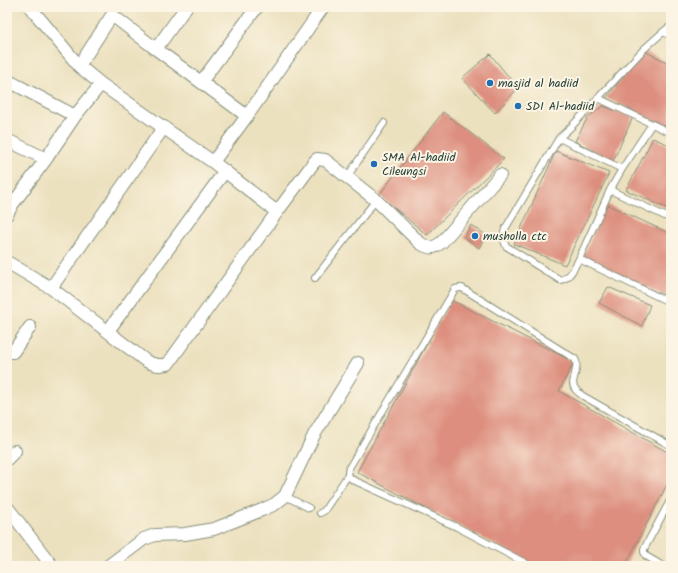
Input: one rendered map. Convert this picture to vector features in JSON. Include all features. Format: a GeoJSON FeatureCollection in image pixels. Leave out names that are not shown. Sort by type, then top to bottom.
{"type":"FeatureCollection","features":[{"type":"Feature","properties":{"kind":"street"},"geometry":{"type":"LineString","coordinates":[[30,7],[79,66],[101,84],[213,162],[277,212]]}},
{"type":"Feature","properties":{"kind":"street"},"geometry":{"type":"LineString","coordinates":[[156,49],[186,7]]}},
{"type":"Feature","properties":{"kind":"street"},"geometry":{"type":"LineString","coordinates":[[201,82],[257,7]]}},
{"type":"Feature","properties":{"kind":"street"},"geometry":{"type":"LineString","coordinates":[[213,162],[323,7]]}},
{"type":"Feature","properties":{"kind":"street"},"geometry":{"type":"LineString","coordinates":[[79,66],[112,10],[156,49],[247,116]]}},
{"type":"Feature","properties":{"kind":"street"},"geometry":{"type":"LineString","coordinates":[[7,80],[75,116]]}},
{"type":"Feature","properties":{"kind":"street"},"geometry":{"type":"LineString","coordinates":[[9,207],[46,159],[75,116],[101,84]]}},
{"type":"Feature","properties":{"kind":"street"},"geometry":{"type":"LineString","coordinates":[[51,288],[164,127]]}},
{"type":"Feature","properties":{"kind":"street"},"geometry":{"type":"LineString","coordinates":[[7,140],[46,159]]}},
{"type":"Feature","properties":{"kind":"street"},"geometry":{"type":"LineString","coordinates":[[7,262],[51,288],[146,361],[161,366],[168,364],[317,158],[325,160],[347,176],[376,200],[420,243],[428,248],[435,247],[442,242],[500,175]]}},
{"type":"Feature","properties":{"kind":"street"},"geometry":{"type":"LineString","coordinates":[[108,331],[225,171]]}},
{"type":"Feature","properties":{"kind":"street"},"geometry":{"type":"LineString","coordinates":[[7,351],[13,352],[30,328]]}},
{"type":"Feature","properties":{"kind":"street"},"geometry":{"type":"LineString","coordinates":[[108,566],[149,536],[185,534],[214,529],[275,504],[286,496],[314,435],[358,363]]}},
{"type":"Feature","properties":{"kind":"street"},"geometry":{"type":"LineString","coordinates":[[7,507],[52,566]]}},
{"type":"Feature","properties":{"kind":"lane"},"geometry":{"type":"LineString","coordinates":[[652,124],[622,168],[610,190],[578,259],[565,279],[560,280],[506,246],[504,242],[504,233],[506,229],[560,138],[644,49],[671,26]]}},
{"type":"Feature","properties":{"kind":"lane"},"geometry":{"type":"LineString","coordinates":[[663,32],[671,36]]}},
{"type":"Feature","properties":{"kind":"lane"},"geometry":{"type":"LineString","coordinates":[[598,98],[671,133]]}},
{"type":"Feature","properties":{"kind":"lane"},"geometry":{"type":"LineString","coordinates":[[347,176],[384,123]]}},
{"type":"Feature","properties":{"kind":"lane"},"geometry":{"type":"LineString","coordinates":[[560,138],[622,168]]}},
{"type":"Feature","properties":{"kind":"lane"},"geometry":{"type":"LineString","coordinates":[[610,190],[671,219]]}},
{"type":"Feature","properties":{"kind":"lane"},"geometry":{"type":"LineString","coordinates":[[315,278],[376,200]]}},
{"type":"Feature","properties":{"kind":"lane"},"geometry":{"type":"LineString","coordinates":[[578,259],[671,303]]}},
{"type":"Feature","properties":{"kind":"lane"},"geometry":{"type":"LineString","coordinates":[[320,513],[324,511],[348,475],[347,472],[349,468],[457,288],[462,288],[575,359],[577,364],[572,382],[576,390],[583,396],[671,446]]}},
{"type":"Feature","properties":{"kind":"lane"},"geometry":{"type":"LineString","coordinates":[[348,475],[353,480],[457,527],[531,566]]}},
{"type":"Feature","properties":{"kind":"lane"},"geometry":{"type":"LineString","coordinates":[[286,496],[309,508]]}},
{"type":"Feature","properties":{"kind":"lane"},"geometry":{"type":"LineString","coordinates":[[663,566],[646,556],[644,549],[671,499]]}},
{"type":"Feature","properties":{"kind":"building"},"geometry":{"type":"Polygon","coordinates":[[[644,51],[671,64],[671,129],[606,98],[644,51]]]}},
{"type":"Feature","properties":{"kind":"building","name":"masjid al hadiid"},"geometry":{"type":"Polygon","coordinates":[[[490,54],[518,88],[495,113],[462,78],[490,54]]]}},
{"type":"Feature","properties":{"kind":"building"},"geometry":{"type":"Polygon","coordinates":[[[603,106],[633,117],[613,161],[575,141],[588,117],[603,106]]]}},
{"type":"Feature","properties":{"kind":"building"},"geometry":{"type":"Polygon","coordinates":[[[443,112],[504,159],[427,235],[379,195],[443,112]]]}},
{"type":"Feature","properties":{"kind":"building"},"geometry":{"type":"Polygon","coordinates":[[[653,138],[671,146],[671,210],[626,190],[653,138]]]}},
{"type":"Feature","properties":{"kind":"building"},"geometry":{"type":"Polygon","coordinates":[[[556,151],[609,173],[565,265],[514,244],[556,151]]]}},
{"type":"Feature","properties":{"kind":"building"},"geometry":{"type":"Polygon","coordinates":[[[606,204],[671,234],[671,299],[583,257],[606,204]]]}},
{"type":"Feature","properties":{"kind":"building","name":"musholla ctc"},"geometry":{"type":"Polygon","coordinates":[[[471,225],[486,235],[479,248],[464,237],[471,225]]]}},
{"type":"Feature","properties":{"kind":"building"},"geometry":{"type":"Polygon","coordinates":[[[608,287],[650,305],[642,326],[599,303],[608,287]]]}},
{"type":"Feature","properties":{"kind":"building"},"geometry":{"type":"Polygon","coordinates":[[[451,300],[574,362],[559,391],[671,454],[671,477],[626,564],[631,566],[535,566],[357,472],[451,300]]]}},
{"type":"Feature","properties":{"kind":"place","name":"masjid al hadiid"},"geometry":{"type":"Point","coordinates":[490,83]}},
{"type":"Feature","properties":{"kind":"place","name":"SDI Al-hadiid"},"geometry":{"type":"Point","coordinates":[518,106]}},
{"type":"Feature","properties":{"kind":"place","name":"SMA Al-hadiid Cileungsi"},"geometry":{"type":"Point","coordinates":[374,164]}},
{"type":"Feature","properties":{"kind":"place","name":"musholla ctc"},"geometry":{"type":"Point","coordinates":[475,236]}}]}
